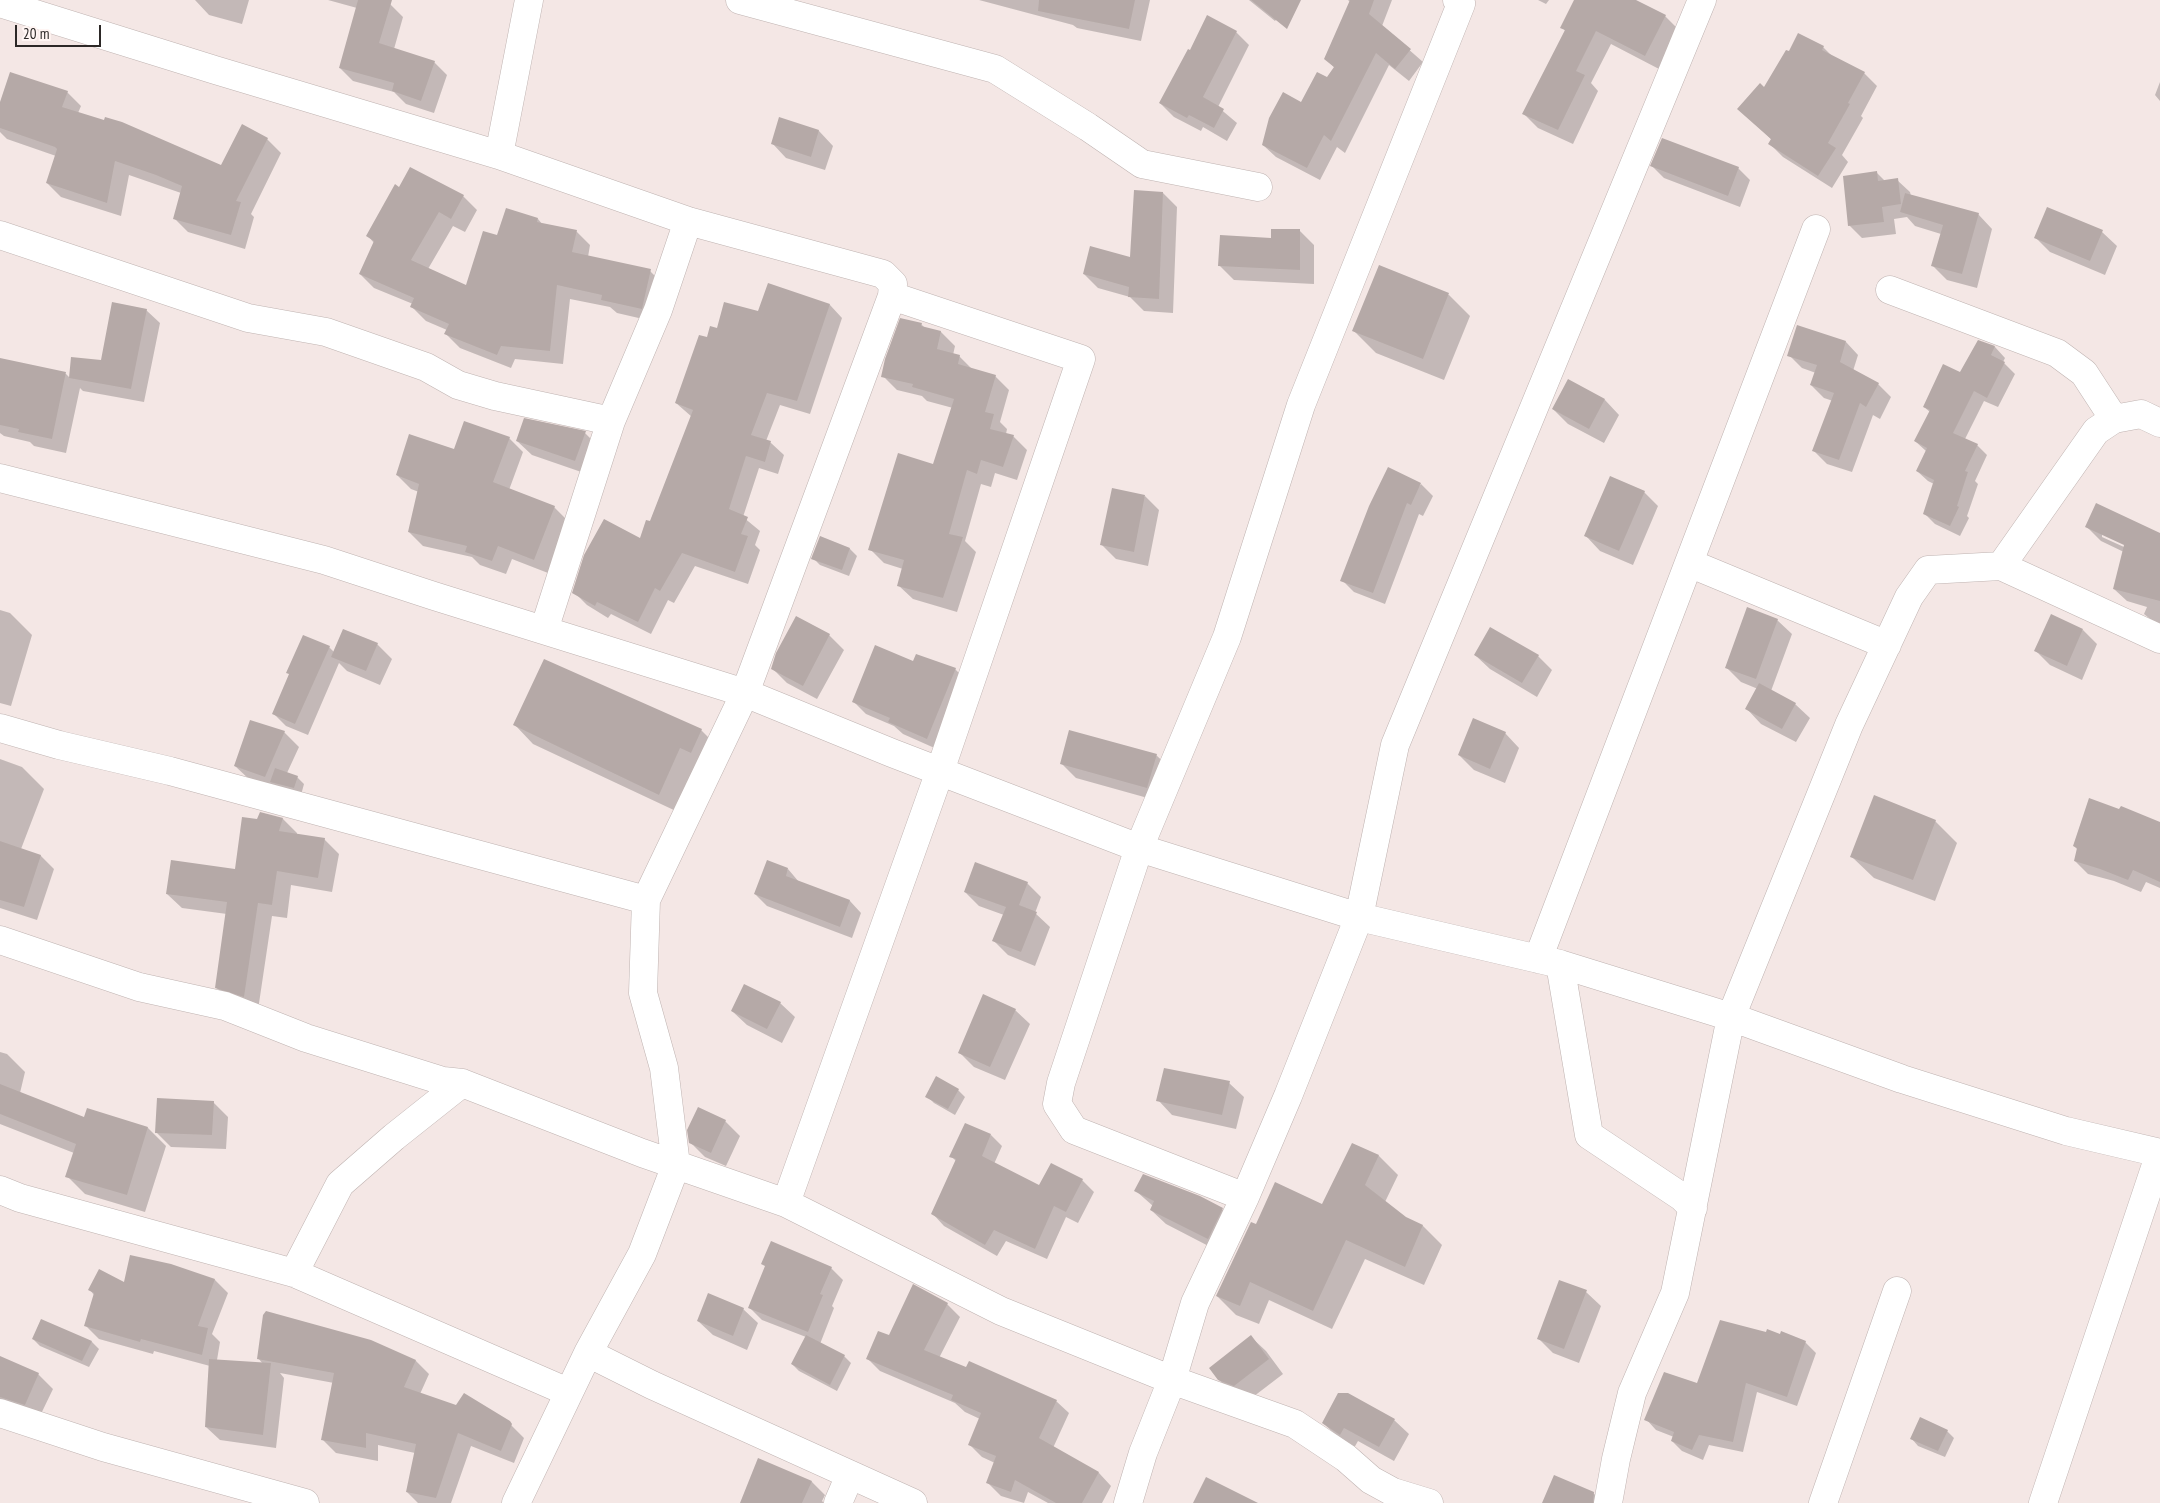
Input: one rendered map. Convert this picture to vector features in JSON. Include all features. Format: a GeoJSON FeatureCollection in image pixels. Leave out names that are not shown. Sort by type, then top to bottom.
{"type":"FeatureCollection","features":[{"type":"Feature","properties":{"kind":"street"},"geometry":{"type":"LineString","coordinates":[[499,155],[529,0]]}},
{"type":"Feature","properties":{"kind":"street"},"geometry":{"type":"LineString","coordinates":[[740,0],[995,69],[1088,126],[1142,164],[1258,187]]}},
{"type":"Feature","properties":{"kind":"street"},"geometry":{"type":"LineString","coordinates":[[1245,1197],[1074,1130],[1057,1104],[1064,1074],[1139,848],[1227,637],[1301,406],[1461,4],[1458,0]]}},
{"type":"Feature","properties":{"kind":"street"},"geometry":{"type":"LineString","coordinates":[[1128,1503],[1143,1453],[1172,1380],[1194,1303],[1245,1197],[1288,1096],[1359,916],[1395,745],[1702,0]]}},
{"type":"Feature","properties":{"kind":"street"},"geometry":{"type":"LineString","coordinates":[[0,3],[499,155],[688,221],[883,274],[893,284],[892,296],[745,692],[646,900],[643,993],[664,1068],[676,1165],[642,1254],[568,1392],[516,1503]]}},
{"type":"Feature","properties":{"kind":"street"},"geometry":{"type":"LineString","coordinates":[[544,630],[611,421],[658,310],[688,221]]}},
{"type":"Feature","properties":{"kind":"street"},"geometry":{"type":"LineString","coordinates":[[1693,1208],[1682,1197],[1589,1135],[1549,961],[1689,563],[1816,229]]}},
{"type":"Feature","properties":{"kind":"street"},"geometry":{"type":"LineString","coordinates":[[0,235],[248,318],[326,332],[426,367],[458,385],[495,396],[611,421]]}},
{"type":"Feature","properties":{"kind":"street"},"geometry":{"type":"LineString","coordinates":[[1890,290],[2057,353],[2084,373],[2114,419]]}},
{"type":"Feature","properties":{"kind":"street"},"geometry":{"type":"LineString","coordinates":[[786,1203],[940,771],[1081,359],[892,296]]}},
{"type":"Feature","properties":{"kind":"street"},"geometry":{"type":"LineString","coordinates":[[2001,566],[2096,431],[2114,419],[2141,414],[2160,423]]}},
{"type":"Feature","properties":{"kind":"street"},"geometry":{"type":"LineString","coordinates":[[0,478],[324,560],[745,692],[940,771],[1139,848],[1359,916],[1549,961],[1731,1017],[1902,1079],[2030,1120],[2066,1131],[2160,1153],[2043,1503]]}},
{"type":"Feature","properties":{"kind":"street"},"geometry":{"type":"LineString","coordinates":[[1689,563],[1887,645]]}},
{"type":"Feature","properties":{"kind":"street"},"geometry":{"type":"LineString","coordinates":[[1608,1503],[1616,1459],[1632,1393],[1675,1293],[1731,1017],[1834,759],[1909,597],[1928,570],[2001,566],[2160,639]]}},
{"type":"Feature","properties":{"kind":"street"},"geometry":{"type":"LineString","coordinates":[[0,728],[59,745],[180,773],[646,900]]}},
{"type":"Feature","properties":{"kind":"street"},"geometry":{"type":"LineString","coordinates":[[0,940],[139,987],[224,1006],[306,1038],[443,1081],[462,1083],[676,1165],[786,1203],[1001,1312],[1172,1380],[1295,1424],[1346,1458],[1371,1480],[1393,1492],[1428,1503]]}},
{"type":"Feature","properties":{"kind":"street"},"geometry":{"type":"LineString","coordinates":[[294,1273],[340,1184],[394,1137],[462,1083]]}},
{"type":"Feature","properties":{"kind":"street"},"geometry":{"type":"LineString","coordinates":[[0,1190],[20,1198],[294,1273],[568,1392]]}},
{"type":"Feature","properties":{"kind":"street"},"geometry":{"type":"LineString","coordinates":[[1823,1503],[1897,1291]]}},
{"type":"Feature","properties":{"kind":"street"},"geometry":{"type":"LineString","coordinates":[[588,1353],[652,1385],[913,1503]]}},
{"type":"Feature","properties":{"kind":"street"},"geometry":{"type":"LineString","coordinates":[[0,1413],[103,1447],[305,1503]]}},
{"type":"Feature","properties":{"kind":"street"},"geometry":{"type":"LineString","coordinates":[[838,1503],[850,1475]]}},
{"type":"Feature","properties":{"kind":"building"},"geometry":{"type":"Polygon","coordinates":[[[358,0],[392,0],[379,43],[435,61],[421,101],[392,91],[394,83],[339,68],[358,0]]]}},
{"type":"Feature","properties":{"kind":"building"},"geometry":{"type":"Polygon","coordinates":[[[1039,0],[1135,0],[1129,29],[1038,11],[1039,0]]]}},
{"type":"Feature","properties":{"kind":"building"},"geometry":{"type":"Polygon","coordinates":[[[1251,0],[1301,0],[1287,29],[1251,0]]]}},
{"type":"Feature","properties":{"kind":"building"},"geometry":{"type":"Polygon","coordinates":[[[1350,0],[1374,0],[1369,14],[1411,49],[1395,69],[1376,53],[1331,141],[1324,135],[1307,168],[1262,145],[1269,118],[1283,92],[1301,102],[1317,72],[1327,77],[1334,67],[1324,59],[1350,0]]]}},
{"type":"Feature","properties":{"kind":"building"},"geometry":{"type":"Polygon","coordinates":[[[1574,0],[1636,0],[1666,15],[1645,56],[1596,31],[1576,71],[1585,75],[1558,130],[1522,114],[1565,30],[1560,28],[1574,0]]]}},
{"type":"Feature","properties":{"kind":"building"},"geometry":{"type":"Polygon","coordinates":[[[1207,15],[1237,31],[1203,97],[1224,109],[1214,128],[1189,115],[1187,118],[1159,103],[1188,49],[1190,50],[1207,15]]]}},
{"type":"Feature","properties":{"kind":"building"},"geometry":{"type":"Polygon","coordinates":[[[1798,33],[1824,46],[1822,50],[1865,72],[1828,143],[1836,148],[1818,176],[1768,144],[1771,139],[1737,109],[1760,83],[1764,87],[1786,50],[1789,51],[1798,33]]]}},
{"type":"Feature","properties":{"kind":"building"},"geometry":{"type":"Polygon","coordinates":[[[10,72],[68,91],[62,107],[104,120],[105,117],[122,122],[221,165],[242,124],[268,138],[236,201],[241,202],[231,235],[173,219],[182,186],[115,161],[107,203],[46,183],[57,149],[0,128],[0,102],[10,72]]]}},
{"type":"Feature","properties":{"kind":"building"},"geometry":{"type":"Polygon","coordinates":[[[779,117],[819,130],[811,157],[771,144],[779,117]]]}},
{"type":"Feature","properties":{"kind":"building"},"geometry":{"type":"Polygon","coordinates":[[[1662,138],[1739,167],[1728,196],[1650,166],[1662,138]]]}},
{"type":"Feature","properties":{"kind":"building"},"geometry":{"type":"Polygon","coordinates":[[[410,167],[464,195],[451,219],[439,212],[411,260],[466,285],[483,231],[497,235],[506,208],[538,218],[537,222],[577,230],[572,252],[651,269],[642,309],[601,300],[602,295],[557,285],[550,351],[501,346],[497,355],[444,334],[449,324],[410,307],[414,298],[359,274],[374,241],[366,236],[395,184],[399,187],[410,167]]]}},
{"type":"Feature","properties":{"kind":"building"},"geometry":{"type":"Polygon","coordinates":[[[1877,171],[1878,181],[1898,178],[1901,204],[1882,207],[1884,222],[1848,226],[1843,176],[1877,171]]]}},
{"type":"Feature","properties":{"kind":"building"},"geometry":{"type":"Polygon","coordinates":[[[1134,190],[1163,192],[1159,299],[1128,297],[1129,287],[1083,274],[1090,246],[1130,257],[1134,190]]]}},
{"type":"Feature","properties":{"kind":"building"},"geometry":{"type":"Polygon","coordinates":[[[1905,193],[1979,213],[1962,274],[1931,266],[1943,225],[1900,212],[1905,193]]]}},
{"type":"Feature","properties":{"kind":"building"},"geometry":{"type":"Polygon","coordinates":[[[2047,207],[2103,230],[2090,261],[2034,238],[2047,207]]]}},
{"type":"Feature","properties":{"kind":"building"},"geometry":{"type":"Polygon","coordinates":[[[1271,229],[1300,229],[1300,270],[1218,266],[1220,235],[1271,238],[1271,229]]]}},
{"type":"Feature","properties":{"kind":"building"},"geometry":{"type":"Polygon","coordinates":[[[1379,265],[1449,293],[1423,359],[1352,331],[1379,265]]]}},
{"type":"Feature","properties":{"kind":"building"},"geometry":{"type":"Polygon","coordinates":[[[768,283],[830,304],[797,401],[767,393],[751,435],[771,441],[765,462],[746,456],[729,509],[748,517],[741,534],[748,536],[735,572],[682,553],[660,591],[655,588],[638,622],[597,602],[595,606],[572,593],[584,555],[604,519],[640,538],[646,520],[650,521],[693,410],[675,403],[699,335],[707,337],[710,326],[717,328],[724,302],[758,311],[768,283]]]}},
{"type":"Feature","properties":{"kind":"building"},"geometry":{"type":"Polygon","coordinates":[[[112,302],[147,309],[131,389],[69,378],[71,357],[101,360],[112,302]]]}},
{"type":"Feature","properties":{"kind":"building"},"geometry":{"type":"Polygon","coordinates":[[[900,318],[922,323],[921,326],[941,331],[937,349],[960,355],[958,364],[996,375],[985,412],[994,414],[990,429],[1014,435],[1003,467],[981,460],[977,474],[967,470],[949,534],[963,537],[943,598],[897,586],[904,560],[868,550],[898,453],[933,464],[954,399],[912,387],[913,384],[881,377],[885,359],[900,318]]]}},
{"type":"Feature","properties":{"kind":"building"},"geometry":{"type":"Polygon","coordinates":[[[1797,325],[1846,341],[1840,362],[1879,383],[1866,407],[1860,403],[1839,460],[1812,451],[1834,393],[1810,385],[1817,365],[1787,356],[1797,325]]]}},
{"type":"Feature","properties":{"kind":"building"},"geometry":{"type":"Polygon","coordinates":[[[1978,340],[1995,346],[1991,355],[2005,362],[1987,398],[1974,391],[1953,433],[1978,444],[1965,471],[1968,472],[1957,506],[1959,507],[1950,526],[1923,514],[1934,480],[1916,471],[1927,448],[1914,441],[1930,410],[1923,407],[1943,364],[1960,372],[1978,340]]]}},
{"type":"Feature","properties":{"kind":"building"},"geometry":{"type":"Polygon","coordinates":[[[0,358],[66,372],[52,439],[18,432],[19,429],[0,425],[0,358]]]}},
{"type":"Feature","properties":{"kind":"building"},"geometry":{"type":"Polygon","coordinates":[[[1568,379],[1605,399],[1589,429],[1552,409],[1568,379]]]}},
{"type":"Feature","properties":{"kind":"building"},"geometry":{"type":"Polygon","coordinates":[[[524,418],[586,431],[575,461],[516,441],[524,418]]]}},
{"type":"Feature","properties":{"kind":"building"},"geometry":{"type":"Polygon","coordinates":[[[464,421],[510,437],[493,482],[555,506],[534,560],[498,546],[492,561],[465,552],[467,546],[408,532],[419,484],[396,475],[409,434],[454,449],[464,421]]]}},
{"type":"Feature","properties":{"kind":"building"},"geometry":{"type":"Polygon","coordinates":[[[1388,467],[1421,483],[1411,505],[1407,503],[1373,593],[1340,581],[1369,506],[1388,467]]]}},
{"type":"Feature","properties":{"kind":"building"},"geometry":{"type":"Polygon","coordinates":[[[1610,476],[1645,491],[1619,551],[1584,536],[1610,476]]]}},
{"type":"Feature","properties":{"kind":"building"},"geometry":{"type":"Polygon","coordinates":[[[1112,488],[1145,495],[1134,552],[1100,545],[1112,488]]]}},
{"type":"Feature","properties":{"kind":"building"},"geometry":{"type":"Polygon","coordinates":[[[2096,503],[2160,533],[2160,601],[2113,589],[2124,545],[2085,527],[2096,503]]]}},
{"type":"Feature","properties":{"kind":"building"},"geometry":{"type":"Polygon","coordinates":[[[820,536],[850,548],[842,570],[811,559],[820,536]]]}},
{"type":"Feature","properties":{"kind":"building"},"geometry":{"type":"Polygon","coordinates":[[[1747,607],[1778,619],[1756,679],[1725,668],[1747,607]]]}},
{"type":"Feature","properties":{"kind":"building"},"geometry":{"type":"Polygon","coordinates":[[[2051,614],[2083,629],[2067,666],[2034,651],[2051,614]]]}},
{"type":"Feature","properties":{"kind":"building"},"geometry":{"type":"Polygon","coordinates":[[[796,616],[830,634],[803,686],[771,669],[776,653],[796,616]]]}},
{"type":"Feature","properties":{"kind":"building"},"geometry":{"type":"Polygon","coordinates":[[[1490,627],[1539,655],[1522,683],[1474,655],[1490,627]]]}},
{"type":"Feature","properties":{"kind":"building"},"geometry":{"type":"Polygon","coordinates":[[[343,629],[378,643],[366,671],[331,657],[343,629]]]}},
{"type":"Feature","properties":{"kind":"building"},"geometry":{"type":"Polygon","coordinates":[[[303,635],[330,646],[295,724],[272,714],[289,674],[286,673],[303,635]]]}},
{"type":"Feature","properties":{"kind":"building"},"geometry":{"type":"Polygon","coordinates":[[[875,645],[913,661],[916,654],[956,668],[927,739],[888,722],[890,718],[852,702],[875,645]]]}},
{"type":"Feature","properties":{"kind":"building"},"geometry":{"type":"Polygon","coordinates":[[[544,659],[702,729],[691,753],[680,748],[659,795],[513,725],[544,659]]]}},
{"type":"Feature","properties":{"kind":"building"},"geometry":{"type":"Polygon","coordinates":[[[1759,683],[1796,703],[1782,729],[1745,709],[1759,683]]]}},
{"type":"Feature","properties":{"kind":"building"},"geometry":{"type":"Polygon","coordinates":[[[1473,718],[1506,732],[1490,769],[1458,755],[1473,718]]]}},
{"type":"Feature","properties":{"kind":"building"},"geometry":{"type":"Polygon","coordinates":[[[250,720],[285,731],[265,777],[234,766],[250,720]]]}},
{"type":"Feature","properties":{"kind":"building"},"geometry":{"type":"Polygon","coordinates":[[[1069,730],[1157,754],[1147,788],[1060,764],[1069,730]]]}},
{"type":"Feature","properties":{"kind":"building"},"geometry":{"type":"Polygon","coordinates":[[[275,768],[298,776],[294,788],[270,782],[275,768]]]}},
{"type":"Feature","properties":{"kind":"building"},"geometry":{"type":"Polygon","coordinates":[[[1874,795],[1936,820],[1913,880],[1850,857],[1874,795]]]}},
{"type":"Feature","properties":{"kind":"building"},"geometry":{"type":"Polygon","coordinates":[[[2089,798],[2119,809],[2121,806],[2160,822],[2160,882],[2133,870],[2128,880],[2074,861],[2077,848],[2073,846],[2089,798]]]}},
{"type":"Feature","properties":{"kind":"building"},"geometry":{"type":"Polygon","coordinates":[[[260,812],[283,818],[279,831],[325,838],[318,878],[277,871],[272,905],[258,903],[244,997],[215,988],[227,902],[166,894],[171,860],[235,869],[242,817],[257,819],[260,812]]]}},
{"type":"Feature","properties":{"kind":"building"},"geometry":{"type":"Polygon","coordinates":[[[0,841],[41,855],[24,907],[0,900],[0,841]]]}},
{"type":"Feature","properties":{"kind":"building"},"geometry":{"type":"Polygon","coordinates":[[[767,860],[788,868],[786,876],[850,900],[840,927],[754,894],[767,860]]]}},
{"type":"Feature","properties":{"kind":"building"},"geometry":{"type":"Polygon","coordinates":[[[975,862],[1028,882],[1019,905],[1037,912],[1021,952],[992,941],[1006,907],[964,892],[975,862]]]}},
{"type":"Feature","properties":{"kind":"building"},"geometry":{"type":"Polygon","coordinates":[[[744,984],[781,1002],[767,1029],[731,1011],[744,984]]]}},
{"type":"Feature","properties":{"kind":"building"},"geometry":{"type":"Polygon","coordinates":[[[983,994],[1016,1009],[990,1067],[958,1053],[983,994]]]}},
{"type":"Feature","properties":{"kind":"building"},"geometry":{"type":"Polygon","coordinates":[[[1164,1068],[1230,1081],[1222,1115],[1156,1101],[1164,1068]]]}},
{"type":"Feature","properties":{"kind":"building"},"geometry":{"type":"Polygon","coordinates":[[[936,1076],[959,1089],[948,1109],[925,1097],[936,1076]]]}},
{"type":"Feature","properties":{"kind":"building"},"geometry":{"type":"Polygon","coordinates":[[[0,1084],[84,1117],[87,1108],[148,1127],[127,1195],[65,1177],[76,1144],[0,1114],[0,1084]]]}},
{"type":"Feature","properties":{"kind":"building"},"geometry":{"type":"Polygon","coordinates":[[[157,1098],[214,1101],[212,1135],[155,1133],[157,1098]]]}},
{"type":"Feature","properties":{"kind":"building"},"geometry":{"type":"Polygon","coordinates":[[[698,1107],[726,1120],[711,1153],[689,1143],[687,1130],[698,1107]]]}},
{"type":"Feature","properties":{"kind":"building"},"geometry":{"type":"Polygon","coordinates":[[[965,1123],[991,1134],[982,1156],[1039,1185],[1051,1163],[1083,1179],[1066,1212],[1054,1206],[1035,1249],[994,1230],[985,1245],[931,1214],[956,1159],[949,1157],[965,1123]]]}},
{"type":"Feature","properties":{"kind":"building"},"geometry":{"type":"Polygon","coordinates":[[[1352,1143],[1379,1155],[1365,1185],[1406,1217],[1423,1225],[1405,1267],[1346,1240],[1313,1311],[1250,1282],[1240,1306],[1216,1296],[1251,1222],[1256,1224],[1275,1182],[1322,1204],[1352,1143]]]}},
{"type":"Feature","properties":{"kind":"building"},"geometry":{"type":"Polygon","coordinates":[[[1143,1174],[1200,1196],[1223,1208],[1208,1239],[1150,1210],[1154,1201],[1134,1191],[1143,1174]]]}},
{"type":"Feature","properties":{"kind":"building"},"geometry":{"type":"Polygon","coordinates":[[[771,1241],[832,1267],[820,1294],[823,1295],[808,1332],[748,1308],[765,1266],[761,1264],[771,1241]]]}},
{"type":"Feature","properties":{"kind":"building"},"geometry":{"type":"Polygon","coordinates":[[[130,1255],[171,1264],[215,1279],[198,1326],[208,1328],[202,1355],[141,1339],[140,1342],[84,1326],[94,1293],[88,1290],[99,1269],[124,1282],[130,1255]]]}},
{"type":"Feature","properties":{"kind":"building"},"geometry":{"type":"Polygon","coordinates":[[[1559,1280],[1587,1290],[1564,1349],[1537,1339],[1559,1280]]]}},
{"type":"Feature","properties":{"kind":"building"},"geometry":{"type":"Polygon","coordinates":[[[913,1284],[948,1303],[924,1350],[966,1367],[969,1361],[1057,1400],[1039,1438],[1099,1472],[1082,1503],[1056,1503],[1015,1480],[1011,1492],[986,1483],[996,1456],[968,1445],[981,1413],[951,1400],[953,1395],[866,1359],[878,1331],[889,1335],[913,1284]]]}},
{"type":"Feature","properties":{"kind":"building"},"geometry":{"type":"Polygon","coordinates":[[[708,1293],[744,1308],[733,1336],[697,1321],[708,1293]]]}},
{"type":"Feature","properties":{"kind":"building"},"geometry":{"type":"Polygon","coordinates":[[[266,1311],[371,1340],[416,1360],[404,1387],[456,1405],[464,1393],[510,1421],[512,1424],[501,1451],[458,1433],[436,1498],[406,1492],[416,1444],[366,1433],[366,1448],[321,1440],[334,1373],[257,1359],[263,1315],[266,1311]]]}},
{"type":"Feature","properties":{"kind":"building"},"geometry":{"type":"Polygon","coordinates":[[[41,1319],[92,1341],[82,1361],[32,1339],[41,1319]]]}},
{"type":"Feature","properties":{"kind":"building"},"geometry":{"type":"Polygon","coordinates":[[[1720,1320],[1766,1332],[1767,1329],[1780,1334],[1781,1331],[1806,1341],[1787,1397],[1746,1383],[1733,1442],[1699,1435],[1692,1450],[1671,1441],[1674,1432],[1644,1420],[1664,1372],[1697,1383],[1720,1320]]]}},
{"type":"Feature","properties":{"kind":"building"},"geometry":{"type":"Polygon","coordinates":[[[806,1335],[845,1355],[830,1385],[791,1364],[806,1335]]]}},
{"type":"Feature","properties":{"kind":"building"},"geometry":{"type":"Polygon","coordinates":[[[1251,1335],[1269,1359],[1234,1386],[1218,1380],[1209,1368],[1251,1335]]]}},
{"type":"Feature","properties":{"kind":"building"},"geometry":{"type":"Polygon","coordinates":[[[0,1356],[39,1373],[25,1405],[0,1397],[0,1356]]]}},
{"type":"Feature","properties":{"kind":"building"},"geometry":{"type":"Polygon","coordinates":[[[209,1359],[271,1363],[263,1435],[205,1427],[209,1359]]]}},
{"type":"Feature","properties":{"kind":"building"},"geometry":{"type":"Polygon","coordinates":[[[1338,1393],[1348,1393],[1395,1419],[1379,1447],[1344,1428],[1340,1435],[1322,1423],[1338,1393]]]}},
{"type":"Feature","properties":{"kind":"building"},"geometry":{"type":"Polygon","coordinates":[[[1920,1417],[1948,1430],[1938,1451],[1910,1439],[1920,1417]]]}},
{"type":"Feature","properties":{"kind":"building"},"geometry":{"type":"Polygon","coordinates":[[[758,1458],[812,1481],[802,1503],[740,1503],[758,1458]]]}},
{"type":"Feature","properties":{"kind":"building"},"geometry":{"type":"Polygon","coordinates":[[[1554,1475],[1594,1492],[1593,1503],[1542,1503],[1554,1475]]]}},
{"type":"Feature","properties":{"kind":"building"},"geometry":{"type":"Polygon","coordinates":[[[1206,1477],[1258,1503],[1193,1503],[1206,1477]]]}}]}
